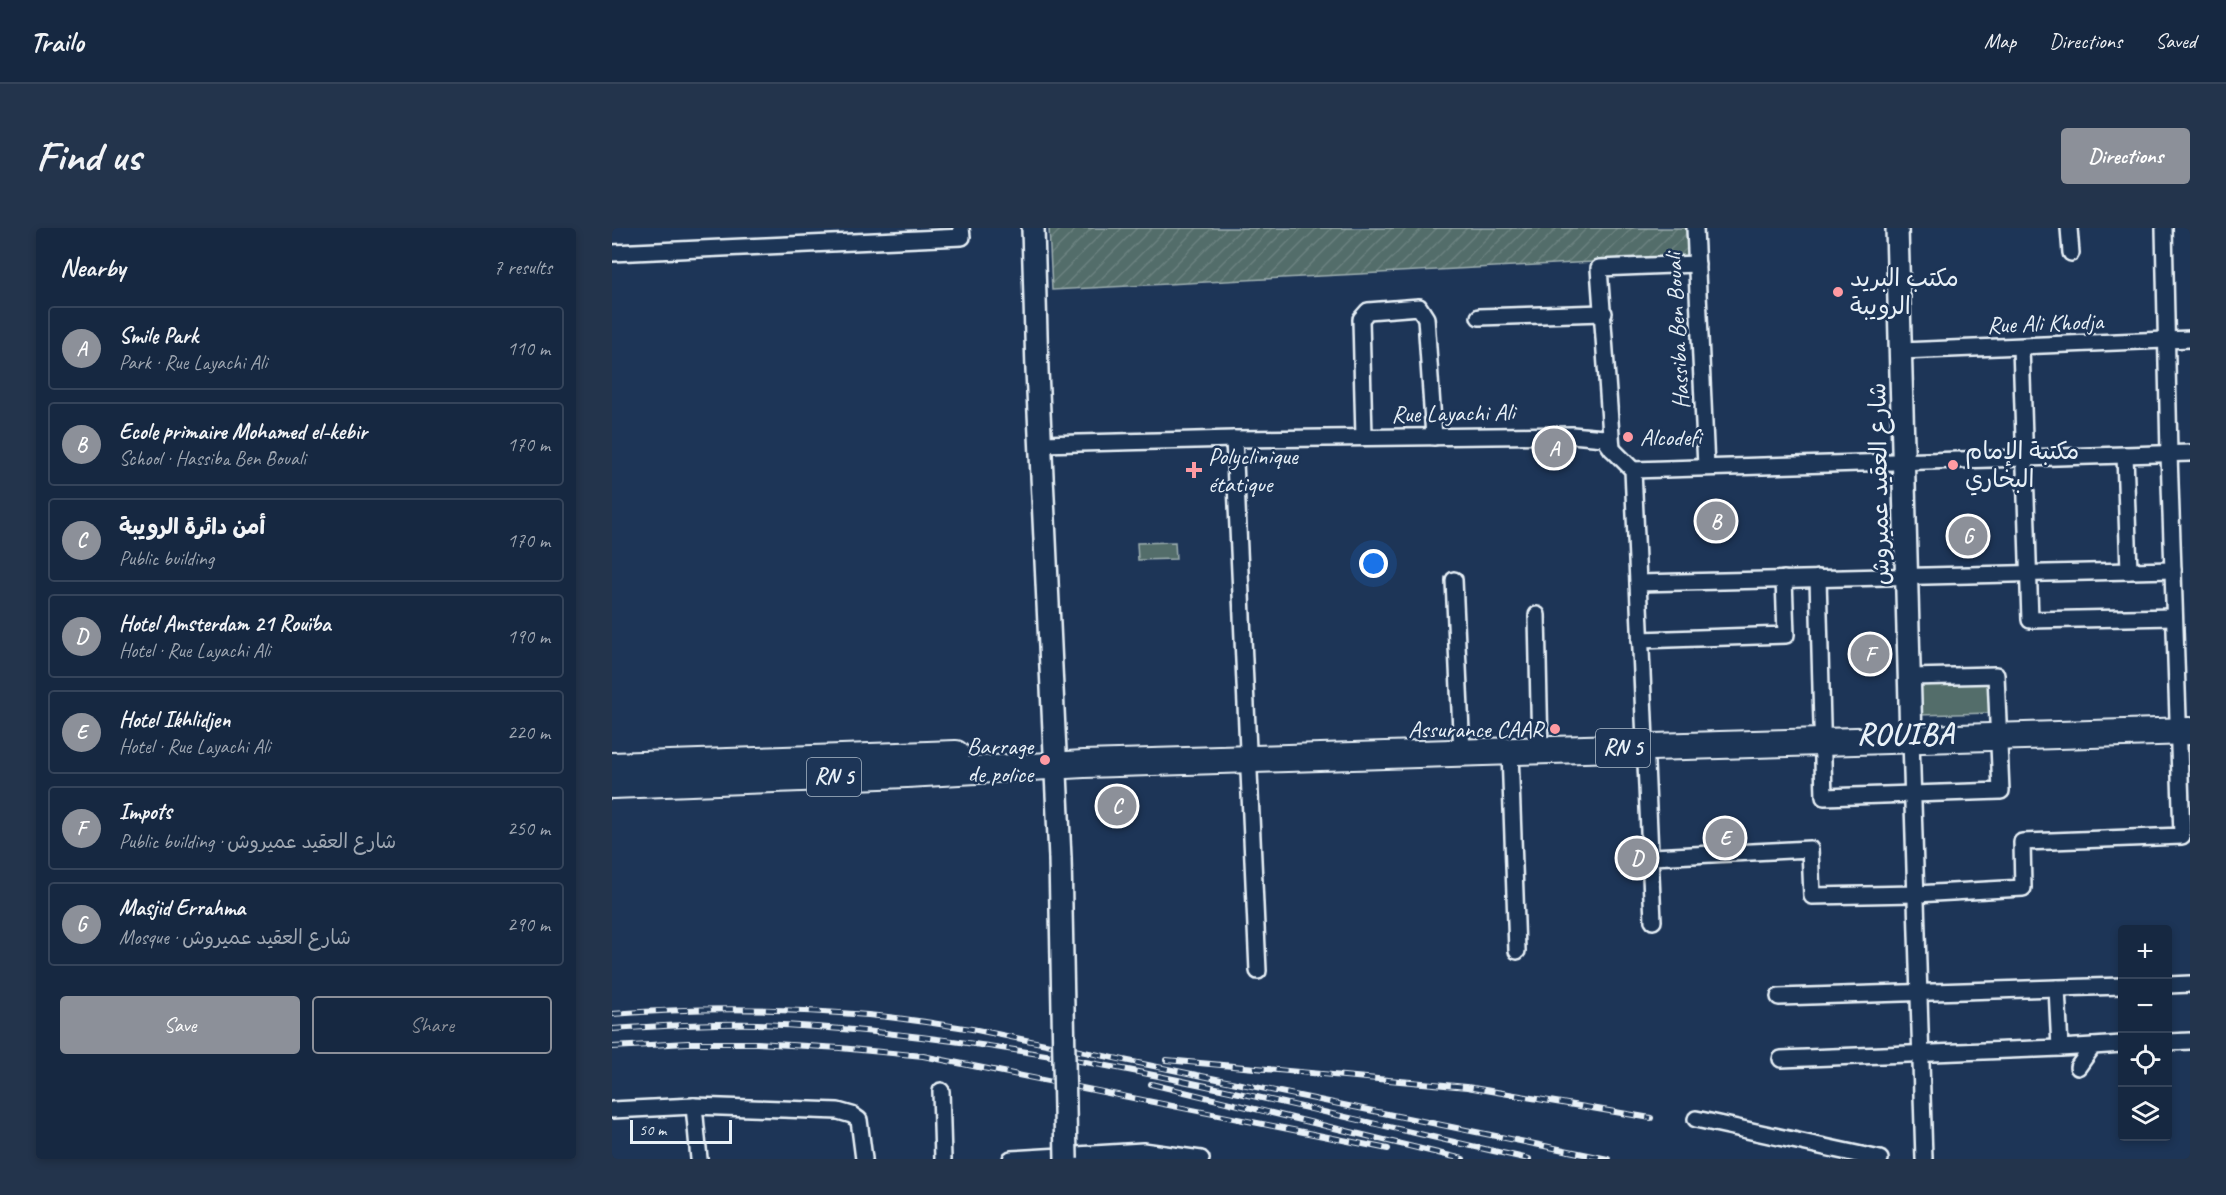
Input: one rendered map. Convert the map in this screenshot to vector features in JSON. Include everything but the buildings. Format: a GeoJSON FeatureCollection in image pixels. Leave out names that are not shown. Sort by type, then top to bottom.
{"type":"FeatureCollection","features":[{"type":"Feature","properties":{"kind":"highway","name":"RN 5"},"geometry":{"type":"LineString","coordinates":[[612,766],[1055,758],[1250,759],[2184,731]]}},
{"type":"Feature","properties":{"kind":"highway","name":"RN 5"},"geometry":{"type":"LineString","coordinates":[[612,785],[917,774],[1055,758]]}},
{"type":"Feature","properties":{"kind":"main road"},"geometry":{"type":"LineString","coordinates":[[1033,228],[1060,858],[1066,1159]]}},
{"type":"Feature","properties":{"kind":"main road","name":"شارع العقيد عميروش"},"geometry":{"type":"LineString","coordinates":[[1897,228],[1911,738]]}},
{"type":"Feature","properties":{"kind":"street"},"geometry":{"type":"LineString","coordinates":[[612,253],[962,237],[961,228]]}},
{"type":"Feature","properties":{"kind":"street","name":"Hassiba Ben Bouali"},"geometry":{"type":"LineString","coordinates":[[1695,228],[1706,467]]}},
{"type":"Feature","properties":{"kind":"street"},"geometry":{"type":"LineString","coordinates":[[2069,228],[2071,253]]}},
{"type":"Feature","properties":{"kind":"street"},"geometry":{"type":"LineString","coordinates":[[1652,857],[1810,849],[1812,897],[1916,894],[2023,888],[2022,842],[2182,836],[2184,731],[2174,617],[2164,228]]}},
{"type":"Feature","properties":{"kind":"street"},"geometry":{"type":"LineString","coordinates":[[1612,449],[1599,268],[1697,264]]}},
{"type":"Feature","properties":{"kind":"street"},"geometry":{"type":"LineString","coordinates":[[1364,437],[1361,319],[1368,311],[1419,307],[1426,318],[1434,436]]}},
{"type":"Feature","properties":{"kind":"street"},"geometry":{"type":"LineString","coordinates":[[1479,317],[1604,313]]}},
{"type":"Feature","properties":{"kind":"street","name":"Rue Ali Khodja"},"geometry":{"type":"LineString","coordinates":[[1901,351],[2190,339]]}},
{"type":"Feature","properties":{"kind":"street"},"geometry":{"type":"LineString","coordinates":[[2021,347],[2030,620],[2174,617]]}},
{"type":"Feature","properties":{"kind":"street","name":"Rue Layachi Ali"},"geometry":{"type":"LineString","coordinates":[[1041,444],[1572,435],[1604,438],[1633,470]]}},
{"type":"Feature","properties":{"kind":"street"},"geometry":{"type":"LineString","coordinates":[[1234,439],[1258,971]]}},
{"type":"Feature","properties":{"kind":"street"},"geometry":{"type":"LineString","coordinates":[[1653,921],[1652,857],[1633,470],[2190,453]]}},
{"type":"Feature","properties":{"kind":"street"},"geometry":{"type":"LineString","coordinates":[[2125,455],[2129,571]]}},
{"type":"Feature","properties":{"kind":"street"},"geometry":{"type":"LineString","coordinates":[[1638,583],[2173,570]]}},
{"type":"Feature","properties":{"kind":"street"},"geometry":{"type":"LineString","coordinates":[[1640,640],[1786,635],[1784,579]]}},
{"type":"Feature","properties":{"kind":"street"},"geometry":{"type":"LineString","coordinates":[[1818,579],[1824,797],[2001,791],[1996,675],[1910,677]]}},
{"type":"Feature","properties":{"kind":"street"},"geometry":{"type":"LineString","coordinates":[[1454,580],[1462,753]]}},
{"type":"Feature","properties":{"kind":"street"},"geometry":{"type":"LineString","coordinates":[[1536,615],[1540,750]]}},
{"type":"Feature","properties":{"kind":"street"},"geometry":{"type":"LineString","coordinates":[[1911,738],[1924,1159]]}},
{"type":"Feature","properties":{"kind":"street"},"geometry":{"type":"LineString","coordinates":[[1510,752],[1517,951]]}},
{"type":"Feature","properties":{"kind":"street"},"geometry":{"type":"LineString","coordinates":[[2172,985],[2190,984]]}},
{"type":"Feature","properties":{"kind":"street"},"geometry":{"type":"LineString","coordinates":[[1779,998],[2118,986]]}},
{"type":"Feature","properties":{"kind":"street"},"geometry":{"type":"LineString","coordinates":[[2057,988],[2060,1048]]}},
{"type":"Feature","properties":{"kind":"street"},"geometry":{"type":"LineString","coordinates":[[2172,1042],[2190,1041]]}},
{"type":"Feature","properties":{"kind":"street"},"geometry":{"type":"LineString","coordinates":[[1781,1059],[2118,1044]]}},
{"type":"Feature","properties":{"kind":"street"},"geometry":{"type":"LineString","coordinates":[[2078,1067],[2093,1046]]}},
{"type":"Feature","properties":{"kind":"street"},"geometry":{"type":"LineString","coordinates":[[941,1091],[943,1159]]}},
{"type":"Feature","properties":{"kind":"street"},"geometry":{"type":"LineString","coordinates":[[694,1106],[699,1159]]}},
{"type":"Feature","properties":{"kind":"street"},"geometry":{"type":"LineString","coordinates":[[612,1110],[694,1106],[838,1111],[859,1119],[864,1159]]}},
{"type":"Feature","properties":{"kind":"street"},"geometry":{"type":"LineString","coordinates":[[1696,1119],[1881,1159]]}},
{"type":"Feature","properties":{"kind":"street"},"geometry":{"type":"LineString","coordinates":[[1011,1159],[1143,1151],[1201,1159]]}},
{"type":"Feature","properties":{"kind":"green space"},"geometry":{"type":"Polygon","coordinates":[[[1049,228],[1687,228],[1689,257],[1052,290],[1049,228]]]}},
{"type":"Feature","properties":{"kind":"green space"},"geometry":{"type":"Polygon","coordinates":[[[1569,437],[1571,459],[1539,460],[1538,438],[1569,437]]]}},
{"type":"Feature","properties":{"kind":"green space"},"geometry":{"type":"Polygon","coordinates":[[[1175,542],[1176,559],[1138,560],[1137,543],[1175,542]]]}},
{"type":"Feature","properties":{"kind":"green space"},"geometry":{"type":"Polygon","coordinates":[[[1989,680],[1990,713],[1919,715],[1918,682],[1989,680]]]}},
{"type":"Feature","properties":{"kind":"railway"},"geometry":{"type":"LineString","coordinates":[[612,1014],[708,1009],[772,1010],[868,1015],[920,1021],[972,1029],[1608,1159]]}},
{"type":"Feature","properties":{"kind":"railway"},"geometry":{"type":"LineString","coordinates":[[612,1029],[703,1024],[757,1024],[855,1030],[952,1041],[1146,1074],[1529,1159]]}},
{"type":"Feature","properties":{"kind":"railway"},"geometry":{"type":"LineString","coordinates":[[612,1047],[688,1043],[757,1043],[923,1056],[1388,1149]]}},
{"type":"Feature","properties":{"kind":"railway"},"geometry":{"type":"LineString","coordinates":[[1166,1060],[1467,1087],[1651,1118]]}},
{"type":"Feature","properties":{"kind":"railway"},"geometry":{"type":"LineString","coordinates":[[1151,1084],[1463,1159]]}},
{"type":"Feature","properties":{"kind":"place","name":"مكتب البريد الرويبة"},"geometry":{"type":"Point","coordinates":[1838,292]}},
{"type":"Feature","properties":{"kind":"place","name":"Alcodefi"},"geometry":{"type":"Point","coordinates":[1628,437]}},
{"type":"Feature","properties":{"kind":"place","name":"Smile Park"},"geometry":{"type":"Point","coordinates":[1554,448]}},
{"type":"Feature","properties":{"kind":"place","name":"مكتبة الإمام البخاري"},"geometry":{"type":"Point","coordinates":[1953,465]}},
{"type":"Feature","properties":{"kind":"place","name":"Polyclinique étatique"},"geometry":{"type":"Point","coordinates":[1194,470]}},
{"type":"Feature","properties":{"kind":"place","name":"Ecole primaire Mohamed el-kebir"},"geometry":{"type":"Point","coordinates":[1716,521]}},
{"type":"Feature","properties":{"kind":"place","name":"Masjid Errahma"},"geometry":{"type":"Point","coordinates":[1968,536]}},
{"type":"Feature","properties":{"kind":"place","name":"Impots"},"geometry":{"type":"Point","coordinates":[1870,654]}},
{"type":"Feature","properties":{"kind":"place","name":"Assurance CAAR"},"geometry":{"type":"Point","coordinates":[1555,729]}},
{"type":"Feature","properties":{"kind":"place","name":"Barrage de police"},"geometry":{"type":"Point","coordinates":[1045,760]}},
{"type":"Feature","properties":{"kind":"place","name":"أمن دائرة الرويبة"},"geometry":{"type":"Point","coordinates":[1117,806]}},
{"type":"Feature","properties":{"kind":"place","name":"Hotel Ikhlidjen"},"geometry":{"type":"Point","coordinates":[1725,838]}},
{"type":"Feature","properties":{"kind":"place","name":"Hotel Amsterdam 21 Rouïba"},"geometry":{"type":"Point","coordinates":[1637,858]}},
{"type":"Feature","properties":{"kind":"district","name":"ROUIBA"},"geometry":{"type":"Point","coordinates":[1906,734]}}]}
